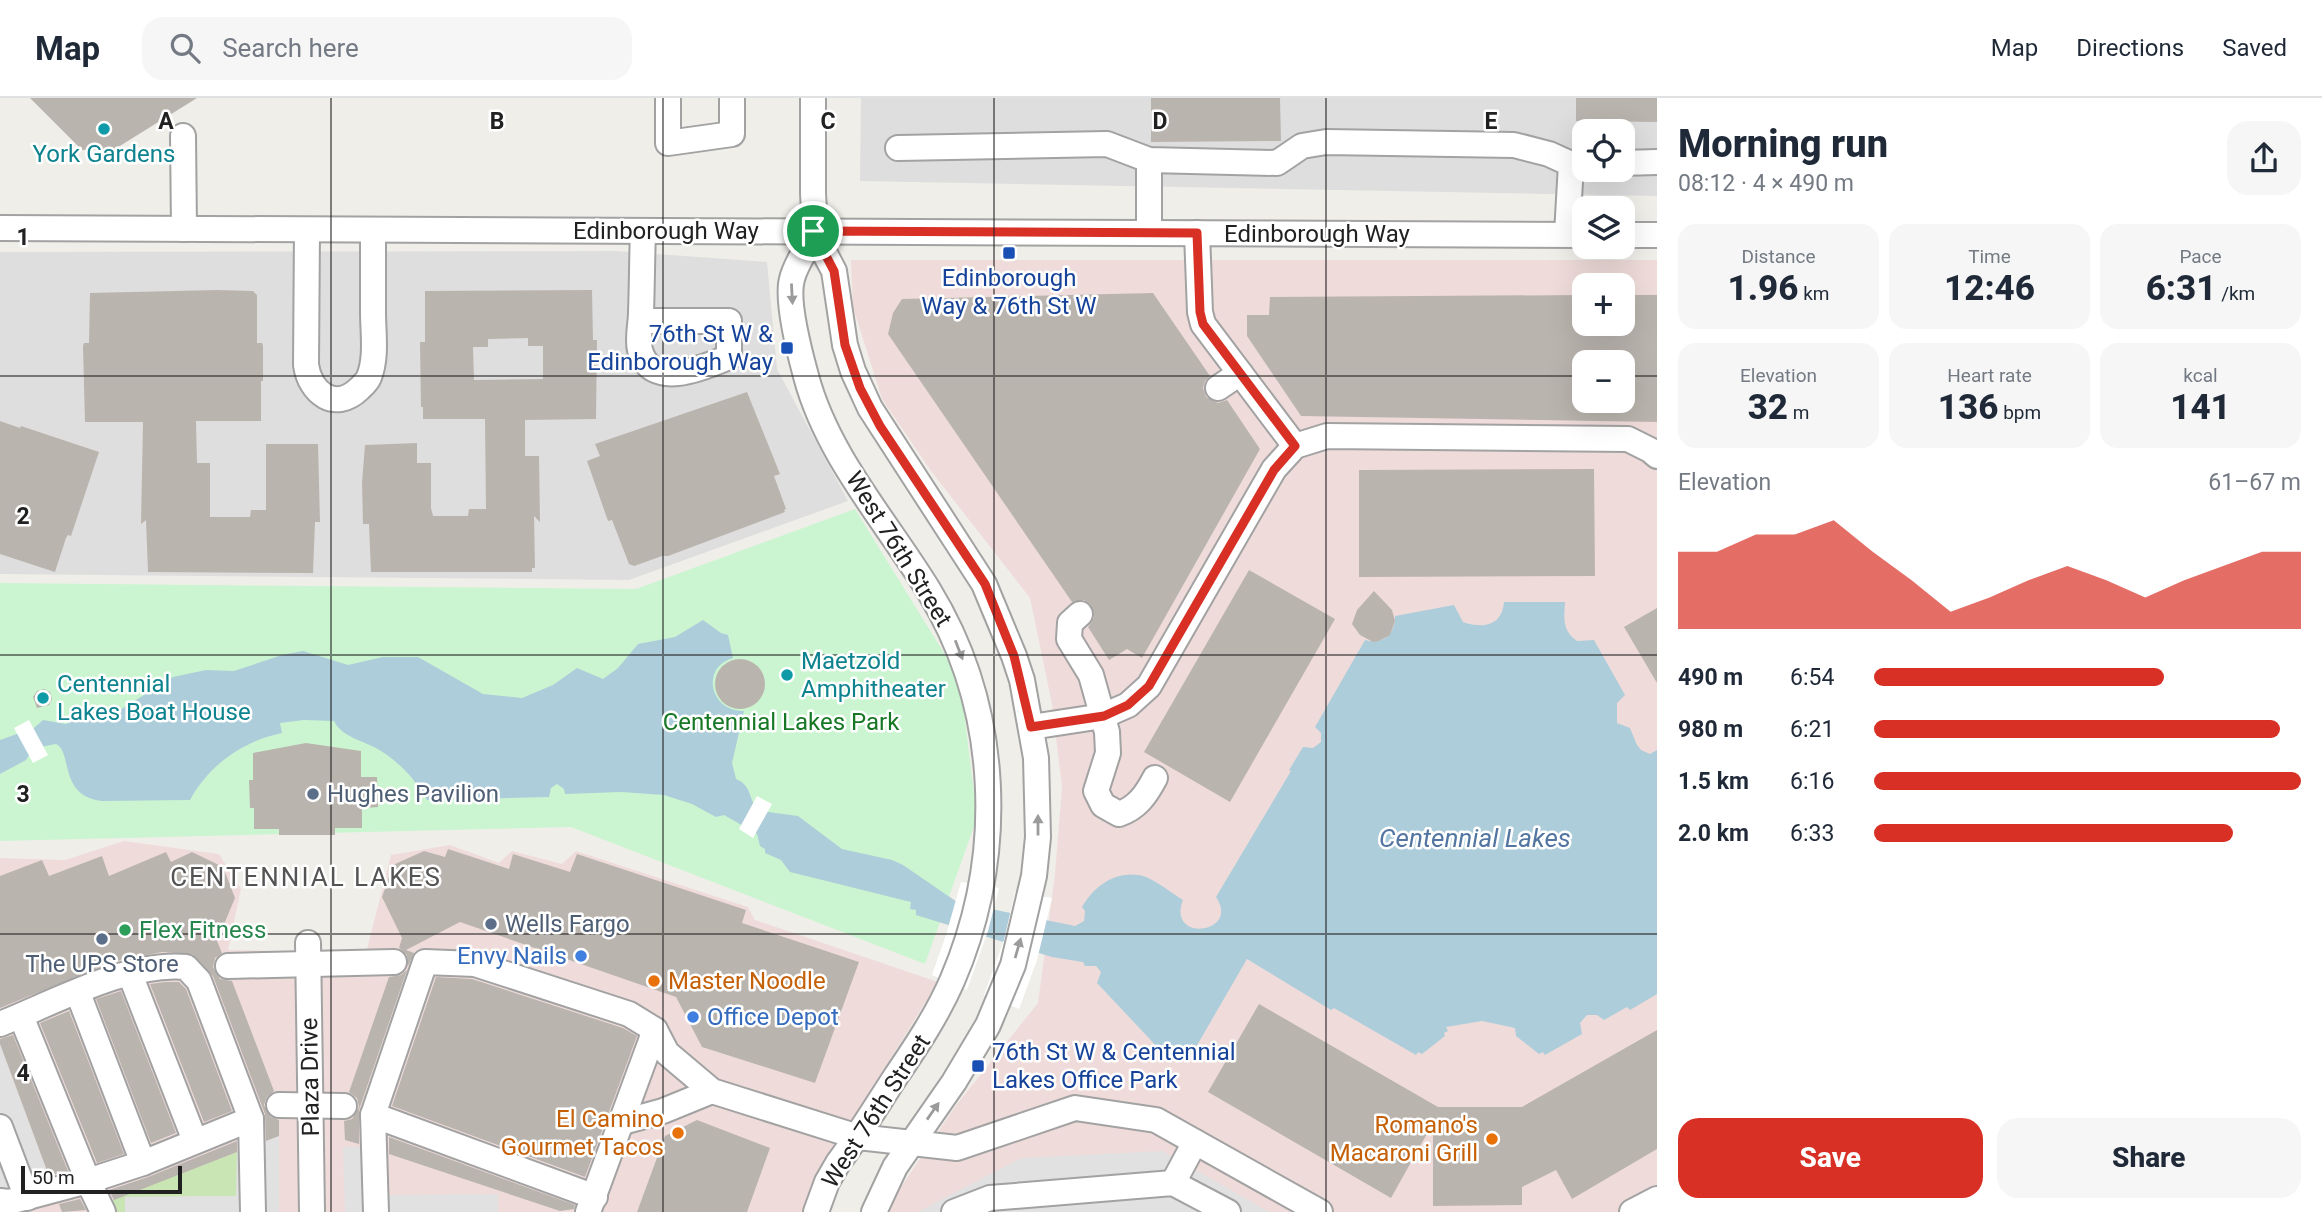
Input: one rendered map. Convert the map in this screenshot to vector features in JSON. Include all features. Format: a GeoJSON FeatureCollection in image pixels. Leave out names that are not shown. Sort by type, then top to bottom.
{"type":"FeatureCollection","features":[{"type":"Feature","properties":{"kind":"street"},"geometry":{"type":"LineString","coordinates":[[667,98],[668,143],[732,134],[732,98]]}},
{"type":"Feature","properties":{"kind":"street","name":"West 76th Street"},"geometry":{"type":"LineString","coordinates":[[813,98],[813,231],[791,281],[794,322],[806,378],[823,424],[848,469],[929,591],[958,646],[979,716],[988,778],[987,854],[982,885],[970,932],[951,983],[930,1027],[827,1182],[816,1212]]}},
{"type":"Feature","properties":{"kind":"street"},"geometry":{"type":"LineString","coordinates":[[183,136],[184,229]]}},
{"type":"Feature","properties":{"kind":"street"},"geometry":{"type":"LineString","coordinates":[[898,148],[1107,144],[1149,160],[1277,163],[1302,146],[1326,142],[1514,145],[1572,162]]}},
{"type":"Feature","properties":{"kind":"street"},"geometry":{"type":"LineString","coordinates":[[1149,160],[1149,233]]}},
{"type":"Feature","properties":{"kind":"street"},"geometry":{"type":"LineString","coordinates":[[1635,163],[1657,162]]}},
{"type":"Feature","properties":{"kind":"street","name":"Edinborough Way"},"geometry":{"type":"LineString","coordinates":[[0,228],[1572,234]]}},
{"type":"Feature","properties":{"kind":"street"},"geometry":{"type":"LineString","coordinates":[[307,230],[307,374],[316,390],[336,399],[354,394],[369,378],[374,357],[373,231]]}},
{"type":"Feature","properties":{"kind":"street"},"geometry":{"type":"LineString","coordinates":[[641,321],[642,231]]}},
{"type":"Feature","properties":{"kind":"street","name":"West 76th Street"},"geometry":{"type":"LineString","coordinates":[[813,231],[834,271],[845,345],[860,388],[880,426],[985,584],[1014,656],[1036,758],[1038,837],[1031,893],[1013,965],[999,1001],[954,1082],[895,1167],[874,1212]]}},
{"type":"Feature","properties":{"kind":"street"},"geometry":{"type":"LineString","coordinates":[[1197,233],[1200,312],[1203,324],[1295,446]]}},
{"type":"Feature","properties":{"kind":"street"},"geometry":{"type":"LineString","coordinates":[[1635,235],[1657,235]]}},
{"type":"Feature","properties":{"kind":"street"},"geometry":{"type":"LineString","coordinates":[[1218,388],[1240,373]]}},
{"type":"Feature","properties":{"kind":"street"},"geometry":{"type":"LineString","coordinates":[[1031,727],[1104,716],[1128,705],[1149,686],[1274,470],[1295,446],[1327,436],[1628,439],[1657,456]]}},
{"type":"Feature","properties":{"kind":"street"},"geometry":{"type":"LineString","coordinates":[[1080,614],[1070,624],[1069,639],[1091,675],[1107,732],[1108,753],[1096,791],[1103,805],[1119,814],[1133,810],[1155,778]]}},
{"type":"Feature","properties":{"kind":"street"},"geometry":{"type":"LineString","coordinates":[[228,966],[309,954],[394,962]]}},
{"type":"Feature","properties":{"kind":"street","name":"Plaza Drive"},"geometry":{"type":"LineString","coordinates":[[309,954],[312,1212]]}},
{"type":"Feature","properties":{"kind":"street"},"geometry":{"type":"LineString","coordinates":[[376,1212],[373,1115],[425,962],[475,964],[629,1014],[655,1030],[667,1053],[712,1091],[858,1137],[957,1148],[1075,1108],[1156,1120],[1321,1212]]}},
{"type":"Feature","properties":{"kind":"street"},"geometry":{"type":"LineString","coordinates":[[103,1212],[11,1020],[130,974],[167,965],[186,967],[199,981],[251,1119],[253,1212]]}},
{"type":"Feature","properties":{"kind":"street"},"geometry":{"type":"LineString","coordinates":[[130,974],[195,1142]]}},
{"type":"Feature","properties":{"kind":"street"},"geometry":{"type":"LineString","coordinates":[[78,993],[143,1163]]}},
{"type":"Feature","properties":{"kind":"street"},"geometry":{"type":"LineString","coordinates":[[373,1115],[591,1205],[655,1030]]}},
{"type":"Feature","properties":{"kind":"street"},"geometry":{"type":"LineString","coordinates":[[623,1122],[663,1111],[712,1091]]}},
{"type":"Feature","properties":{"kind":"street"},"geometry":{"type":"LineString","coordinates":[[279,1105],[344,1106]]}},
{"type":"Feature","properties":{"kind":"street"},"geometry":{"type":"LineString","coordinates":[[0,1201],[27,1198],[88,1181],[143,1163],[251,1119]]}},
{"type":"Feature","properties":{"kind":"street"},"geometry":{"type":"LineString","coordinates":[[0,1128],[27,1198]]}},
{"type":"Feature","properties":{"kind":"street"},"geometry":{"type":"LineString","coordinates":[[1173,1183],[1195,1142]]}},
{"type":"Feature","properties":{"kind":"street"},"geometry":{"type":"LineString","coordinates":[[954,1212],[990,1205],[1173,1183],[1228,1212]]}},
{"type":"Feature","properties":{"kind":"street"},"geometry":{"type":"LineString","coordinates":[[1632,1212],[1657,1199]]}},
{"type":"Feature","properties":{"kind":"shaded area"},"geometry":{"type":"Polygon","coordinates":[[[861,98],[1657,98],[1657,196],[860,181],[861,98]]]}},
{"type":"Feature","properties":{"kind":"shaded area"},"geometry":{"type":"Polygon","coordinates":[[[616,251],[767,262],[777,369],[848,501],[629,580],[0,574],[0,252],[616,251]]]}},
{"type":"Feature","properties":{"kind":"shaded area"},"geometry":{"type":"Polygon","coordinates":[[[851,260],[1657,260],[1657,1212],[884,1212],[957,1104],[1038,1003],[1055,874],[1062,787],[1052,704],[1030,598],[931,471],[882,399],[853,307],[851,260]]]}},
{"type":"Feature","properties":{"kind":"shaded area"},"geometry":{"type":"Polygon","coordinates":[[[124,841],[219,854],[241,889],[228,950],[366,953],[391,855],[450,845],[499,863],[512,851],[562,864],[576,851],[748,907],[755,920],[938,982],[819,1174],[807,1212],[0,1212],[0,858],[65,860],[124,841]]]}},
{"type":"Feature","properties":{"kind":"shaded area"},"geometry":{"type":"Polygon","coordinates":[[[0,1044],[58,1201],[30,1211],[0,1211],[0,1044]]]}},
{"type":"Feature","properties":{"kind":"shaded area"},"geometry":{"type":"Polygon","coordinates":[[[279,1136],[279,1212],[125,1212],[125,1197],[236,1196],[237,1152],[279,1136]]]}},
{"type":"Feature","properties":{"kind":"shaded area"},"geometry":{"type":"Polygon","coordinates":[[[343,1147],[360,1147],[362,1212],[345,1212],[343,1147]]]}},
{"type":"Feature","properties":{"kind":"shaded area"},"geometry":{"type":"Polygon","coordinates":[[[1163,1151],[1269,1212],[918,1212],[1021,1158],[1163,1151]]]}},
{"type":"Feature","properties":{"kind":"shaded area"},"geometry":{"type":"Polygon","coordinates":[[[498,1194],[498,1212],[389,1212],[389,1195],[498,1194]]]}},
{"type":"Feature","properties":{"kind":"green space","name":"Centennial Lakes Park"},"geometry":{"type":"Polygon","coordinates":[[[855,509],[960,679],[977,818],[925,964],[571,827],[0,841],[0,583],[636,589],[855,509]]]}},
{"type":"Feature","properties":{"kind":"green space"},"geometry":{"type":"Polygon","coordinates":[[[237,1152],[237,1196],[126,1197],[125,1212],[115,1212],[110,1201],[237,1152]]]}},
{"type":"Feature","properties":{"kind":"water","name":"Centennial Lakes"},"geometry":{"type":"Polygon","coordinates":[[[1504,602],[1565,602],[1564,619],[1569,633],[1577,641],[1594,640],[1625,695],[1617,703],[1617,723],[1630,728],[1641,750],[1650,754],[1657,750],[1657,994],[1630,1010],[1627,1007],[1604,1020],[1597,1015],[1587,1015],[1580,1023],[1582,1034],[1545,1055],[1543,1052],[1539,1054],[1516,1036],[1515,1028],[1482,1021],[1446,1027],[1448,1031],[1444,1033],[1445,1036],[1422,1054],[1418,1052],[1416,1055],[1334,1008],[1331,1010],[1247,959],[1196,1047],[1188,1055],[1177,1056],[1161,1051],[1097,983],[1101,972],[1096,966],[1085,966],[1083,962],[1052,957],[916,915],[916,910],[910,909],[911,902],[790,872],[781,860],[765,853],[757,834],[724,815],[716,817],[692,804],[664,795],[621,792],[565,794],[564,789],[557,784],[551,788],[549,797],[427,800],[395,761],[348,735],[334,721],[304,720],[280,723],[282,733],[254,742],[229,756],[207,776],[190,800],[102,801],[88,797],[73,783],[61,749],[56,744],[32,751],[26,760],[0,774],[0,740],[34,728],[43,720],[66,724],[89,713],[115,713],[173,677],[206,670],[234,671],[303,651],[348,665],[383,657],[418,657],[483,694],[522,698],[553,685],[577,668],[603,679],[618,668],[638,644],[675,637],[703,620],[728,635],[733,658],[716,670],[713,688],[723,704],[744,711],[732,763],[736,779],[746,787],[754,804],[768,812],[798,816],[842,849],[903,865],[957,902],[1075,926],[1084,921],[1085,911],[1082,907],[1101,885],[1117,877],[1136,875],[1151,879],[1183,900],[1181,914],[1184,923],[1193,928],[1203,928],[1212,926],[1219,919],[1221,910],[1216,897],[1303,747],[1313,748],[1321,742],[1321,733],[1315,727],[1365,640],[1377,641],[1387,637],[1393,628],[1395,616],[1454,605],[1463,622],[1490,624],[1500,616],[1504,602]]]}},
{"type":"Feature","properties":{"kind":"pier"},"geometry":{"type":"Polygon","coordinates":[[[29,720],[48,755],[33,763],[14,728],[29,720]]]}},
{"type":"Feature","properties":{"kind":"pier"},"geometry":{"type":"Polygon","coordinates":[[[757,796],[772,804],[753,838],[739,829],[757,796]]]}},
{"type":"Feature","properties":{"kind":"pier"},"geometry":{"type":"Polygon","coordinates":[[[961,882],[999,888],[988,931],[967,990],[932,975],[961,882]]]}},
{"type":"Feature","properties":{"kind":"pier"},"geometry":{"type":"Polygon","coordinates":[[[1015,892],[1052,898],[1037,960],[1019,1009],[984,995],[1004,940],[1015,892]]]}},
{"type":"Feature","properties":{"kind":"building","name":"York Gardens"},"geometry":{"type":"Polygon","coordinates":[[[30,98],[197,98],[115,149],[82,150],[30,98]]]}},
{"type":"Feature","properties":{"kind":"building"},"geometry":{"type":"Polygon","coordinates":[[[1151,98],[1280,98],[1281,141],[1151,142],[1151,98]]]}},
{"type":"Feature","properties":{"kind":"building"},"geometry":{"type":"Polygon","coordinates":[[[1576,98],[1657,98],[1657,122],[1635,122],[1635,119],[1576,119],[1576,98]]]}},
{"type":"Feature","properties":{"kind":"building"},"geometry":{"type":"Polygon","coordinates":[[[592,290],[593,340],[597,340],[596,419],[525,420],[525,456],[539,456],[540,522],[534,516],[535,568],[532,568],[532,572],[371,572],[369,524],[363,524],[365,445],[417,443],[417,463],[431,463],[433,516],[468,516],[469,509],[486,509],[485,419],[423,419],[420,342],[425,342],[425,291],[592,290]],[[528,338],[488,339],[488,347],[473,347],[474,380],[543,379],[543,346],[528,346],[528,338]]]}},
{"type":"Feature","properties":{"kind":"building"},"geometry":{"type":"Polygon","coordinates":[[[253,291],[257,295],[257,343],[262,343],[263,346],[263,381],[261,421],[196,421],[197,463],[210,463],[210,517],[250,517],[251,510],[266,510],[266,444],[318,444],[320,522],[315,522],[313,573],[148,572],[146,520],[141,524],[143,422],[85,422],[83,346],[84,343],[89,343],[90,293],[253,291]]]}},
{"type":"Feature","properties":{"kind":"building"},"geometry":{"type":"Polygon","coordinates":[[[1153,293],[1210,376],[1203,388],[1206,397],[1218,403],[1227,400],[1260,449],[1142,658],[1127,649],[1109,660],[1088,627],[1094,618],[1091,605],[1084,600],[1072,602],[888,334],[893,313],[902,299],[1153,293]]]}},
{"type":"Feature","properties":{"kind":"building"},"geometry":{"type":"Polygon","coordinates":[[[1572,295],[1572,336],[1635,336],[1635,295],[1657,295],[1657,422],[1301,416],[1247,336],[1247,315],[1269,315],[1270,297],[1572,295]]]}},
{"type":"Feature","properties":{"kind":"building"},"geometry":{"type":"Polygon","coordinates":[[[747,392],[780,474],[774,476],[785,512],[668,556],[634,566],[629,564],[612,520],[608,521],[587,461],[600,456],[595,444],[747,392]]]}},
{"type":"Feature","properties":{"kind":"building"},"geometry":{"type":"Polygon","coordinates":[[[0,421],[99,452],[71,536],[66,538],[55,572],[0,554],[0,421]]]}},
{"type":"Feature","properties":{"kind":"building"},"geometry":{"type":"Polygon","coordinates":[[[1594,469],[1595,576],[1359,577],[1359,470],[1594,469]]]}},
{"type":"Feature","properties":{"kind":"building"},"geometry":{"type":"Polygon","coordinates":[[[1249,570],[1335,619],[1230,802],[1144,752],[1249,570]]]}},
{"type":"Feature","properties":{"kind":"building"},"geometry":{"type":"Polygon","coordinates":[[[1374,591],[1392,610],[1395,621],[1390,635],[1373,642],[1360,635],[1352,624],[1357,610],[1374,591]]]}},
{"type":"Feature","properties":{"kind":"building"},"geometry":{"type":"Polygon","coordinates":[[[1657,608],[1657,683],[1624,627],[1657,608]]]}},
{"type":"Feature","properties":{"kind":"building","name":"Maetzold Amphitheater"},"geometry":{"type":"Polygon","coordinates":[[[740,659],[758,666],[765,684],[758,702],[740,709],[722,702],[715,684],[722,666],[740,659]]]}},
{"type":"Feature","properties":{"kind":"building","name":"Centennial Lakes Boat House"},"geometry":{"type":"Polygon","coordinates":[[[44,689],[50,692],[52,699],[49,705],[37,708],[33,697],[37,691],[44,689]]]}},
{"type":"Feature","properties":{"kind":"building","name":"Hughes Pavilion"},"geometry":{"type":"Polygon","coordinates":[[[306,743],[361,751],[361,777],[377,777],[378,807],[362,808],[362,828],[335,828],[335,835],[279,835],[279,829],[254,829],[254,808],[250,808],[249,780],[253,780],[253,753],[306,743]]]}},
{"type":"Feature","properties":{"kind":"building"},"geometry":{"type":"Polygon","coordinates":[[[448,849],[509,869],[513,854],[570,872],[577,854],[746,910],[742,923],[859,962],[815,1083],[702,1047],[676,997],[460,922],[406,950],[414,953],[408,966],[407,955],[399,948],[402,938],[382,897],[393,865],[424,851],[445,857],[448,849]]]}},
{"type":"Feature","properties":{"kind":"building"},"geometry":{"type":"Polygon","coordinates":[[[166,852],[171,862],[192,852],[223,867],[235,898],[217,941],[222,953],[215,958],[213,967],[220,979],[232,981],[274,1091],[267,1097],[264,1105],[271,1117],[279,1120],[279,1136],[266,1141],[265,1114],[213,976],[192,954],[162,952],[112,962],[0,1008],[0,876],[42,860],[49,876],[102,856],[109,876],[166,852]]]}},
{"type":"Feature","properties":{"kind":"building"},"geometry":{"type":"Polygon","coordinates":[[[407,970],[359,1110],[359,1144],[345,1140],[344,1121],[352,1119],[359,1107],[357,1098],[349,1092],[389,977],[401,975],[407,970]]]}},
{"type":"Feature","properties":{"kind":"building"},"geometry":{"type":"Polygon","coordinates":[[[436,977],[472,979],[623,1028],[637,1036],[585,1177],[392,1106],[436,977]]]}},
{"type":"Feature","properties":{"kind":"building"},"geometry":{"type":"Polygon","coordinates":[[[179,982],[186,989],[232,1111],[204,1122],[150,984],[179,982]]]}},
{"type":"Feature","properties":{"kind":"building"},"geometry":{"type":"Polygon","coordinates":[[[121,991],[176,1133],[151,1143],[96,999],[121,991]]]}},
{"type":"Feature","properties":{"kind":"building"},"geometry":{"type":"Polygon","coordinates":[[[1259,1004],[1438,1107],[1522,1107],[1657,1030],[1657,1149],[1572,1199],[1556,1170],[1522,1187],[1522,1205],[1433,1206],[1433,1123],[1391,1198],[1208,1092],[1259,1004]]]}},
{"type":"Feature","properties":{"kind":"building"},"geometry":{"type":"Polygon","coordinates":[[[69,1011],[124,1154],[97,1163],[40,1023],[69,1011]]]}},
{"type":"Feature","properties":{"kind":"building"},"geometry":{"type":"Polygon","coordinates":[[[13,1035],[68,1171],[49,1176],[0,1044],[0,1039],[13,1035]]]}},
{"type":"Feature","properties":{"kind":"building"},"geometry":{"type":"Polygon","coordinates":[[[697,1120],[770,1148],[747,1212],[637,1212],[665,1136],[697,1120]]]}},
{"type":"Feature","properties":{"kind":"building"},"geometry":{"type":"Polygon","coordinates":[[[389,1137],[575,1205],[574,1209],[560,1211],[389,1154],[389,1137]]]}},
{"type":"Feature","properties":{"kind":"building"},"geometry":{"type":"Polygon","coordinates":[[[237,1141],[237,1152],[114,1200],[109,1190],[148,1177],[237,1141]]]}},
{"type":"Feature","properties":{"kind":"building"},"geometry":{"type":"Polygon","coordinates":[[[80,1199],[86,1210],[62,1212],[59,1204],[80,1199]]]}},
{"type":"Feature","properties":{"kind":"place","name":"York Gardens"},"geometry":{"type":"Point","coordinates":[104,129]}},
{"type":"Feature","properties":{"kind":"place","name":"Edinborough Way & 76th St W"},"geometry":{"type":"Point","coordinates":[1009,253]}},
{"type":"Feature","properties":{"kind":"place","name":"76th St W & Edinborough Way"},"geometry":{"type":"Point","coordinates":[787,348]}},
{"type":"Feature","properties":{"kind":"place","name":"Maetzold Amphitheater"},"geometry":{"type":"Point","coordinates":[787,675]}},
{"type":"Feature","properties":{"kind":"place","name":"Centennial Lakes Boat House"},"geometry":{"type":"Point","coordinates":[43,698]}},
{"type":"Feature","properties":{"kind":"place","name":"Hughes Pavilion"},"geometry":{"type":"Point","coordinates":[313,794]}},
{"type":"Feature","properties":{"kind":"place","name":"Wells Fargo"},"geometry":{"type":"Point","coordinates":[491,924]}},
{"type":"Feature","properties":{"kind":"place","name":"Flex Fitness"},"geometry":{"type":"Point","coordinates":[125,930]}},
{"type":"Feature","properties":{"kind":"place","name":"The UPS Store"},"geometry":{"type":"Point","coordinates":[102,939]}},
{"type":"Feature","properties":{"kind":"place","name":"Envy Nails"},"geometry":{"type":"Point","coordinates":[581,956]}},
{"type":"Feature","properties":{"kind":"place","name":"Master Noodle"},"geometry":{"type":"Point","coordinates":[654,981]}},
{"type":"Feature","properties":{"kind":"place","name":"Office Depot"},"geometry":{"type":"Point","coordinates":[693,1017]}},
{"type":"Feature","properties":{"kind":"place","name":"76th St W & Centennial Lakes Office Park"},"geometry":{"type":"Point","coordinates":[978,1066]}},
{"type":"Feature","properties":{"kind":"place","name":"El Camino Gourmet Tacos"},"geometry":{"type":"Point","coordinates":[678,1133]}},
{"type":"Feature","properties":{"kind":"place","name":"Romano's Macaroni Grill"},"geometry":{"type":"Point","coordinates":[1492,1139]}},
{"type":"Feature","properties":{"kind":"district","name":"CENTENNIAL LAKES"},"geometry":{"type":"Point","coordinates":[306,877]}},
{"type":"Feature","properties":{"kind":"route"},"geometry":{"type":"LineString","coordinates":[[813,231],[1197,233],[1200,312],[1203,324],[1295,446],[1274,470],[1149,686],[1128,705],[1104,716],[1031,727],[1022,680],[985,584],[880,426],[860,388],[845,345],[834,271],[813,231]]}}]}
